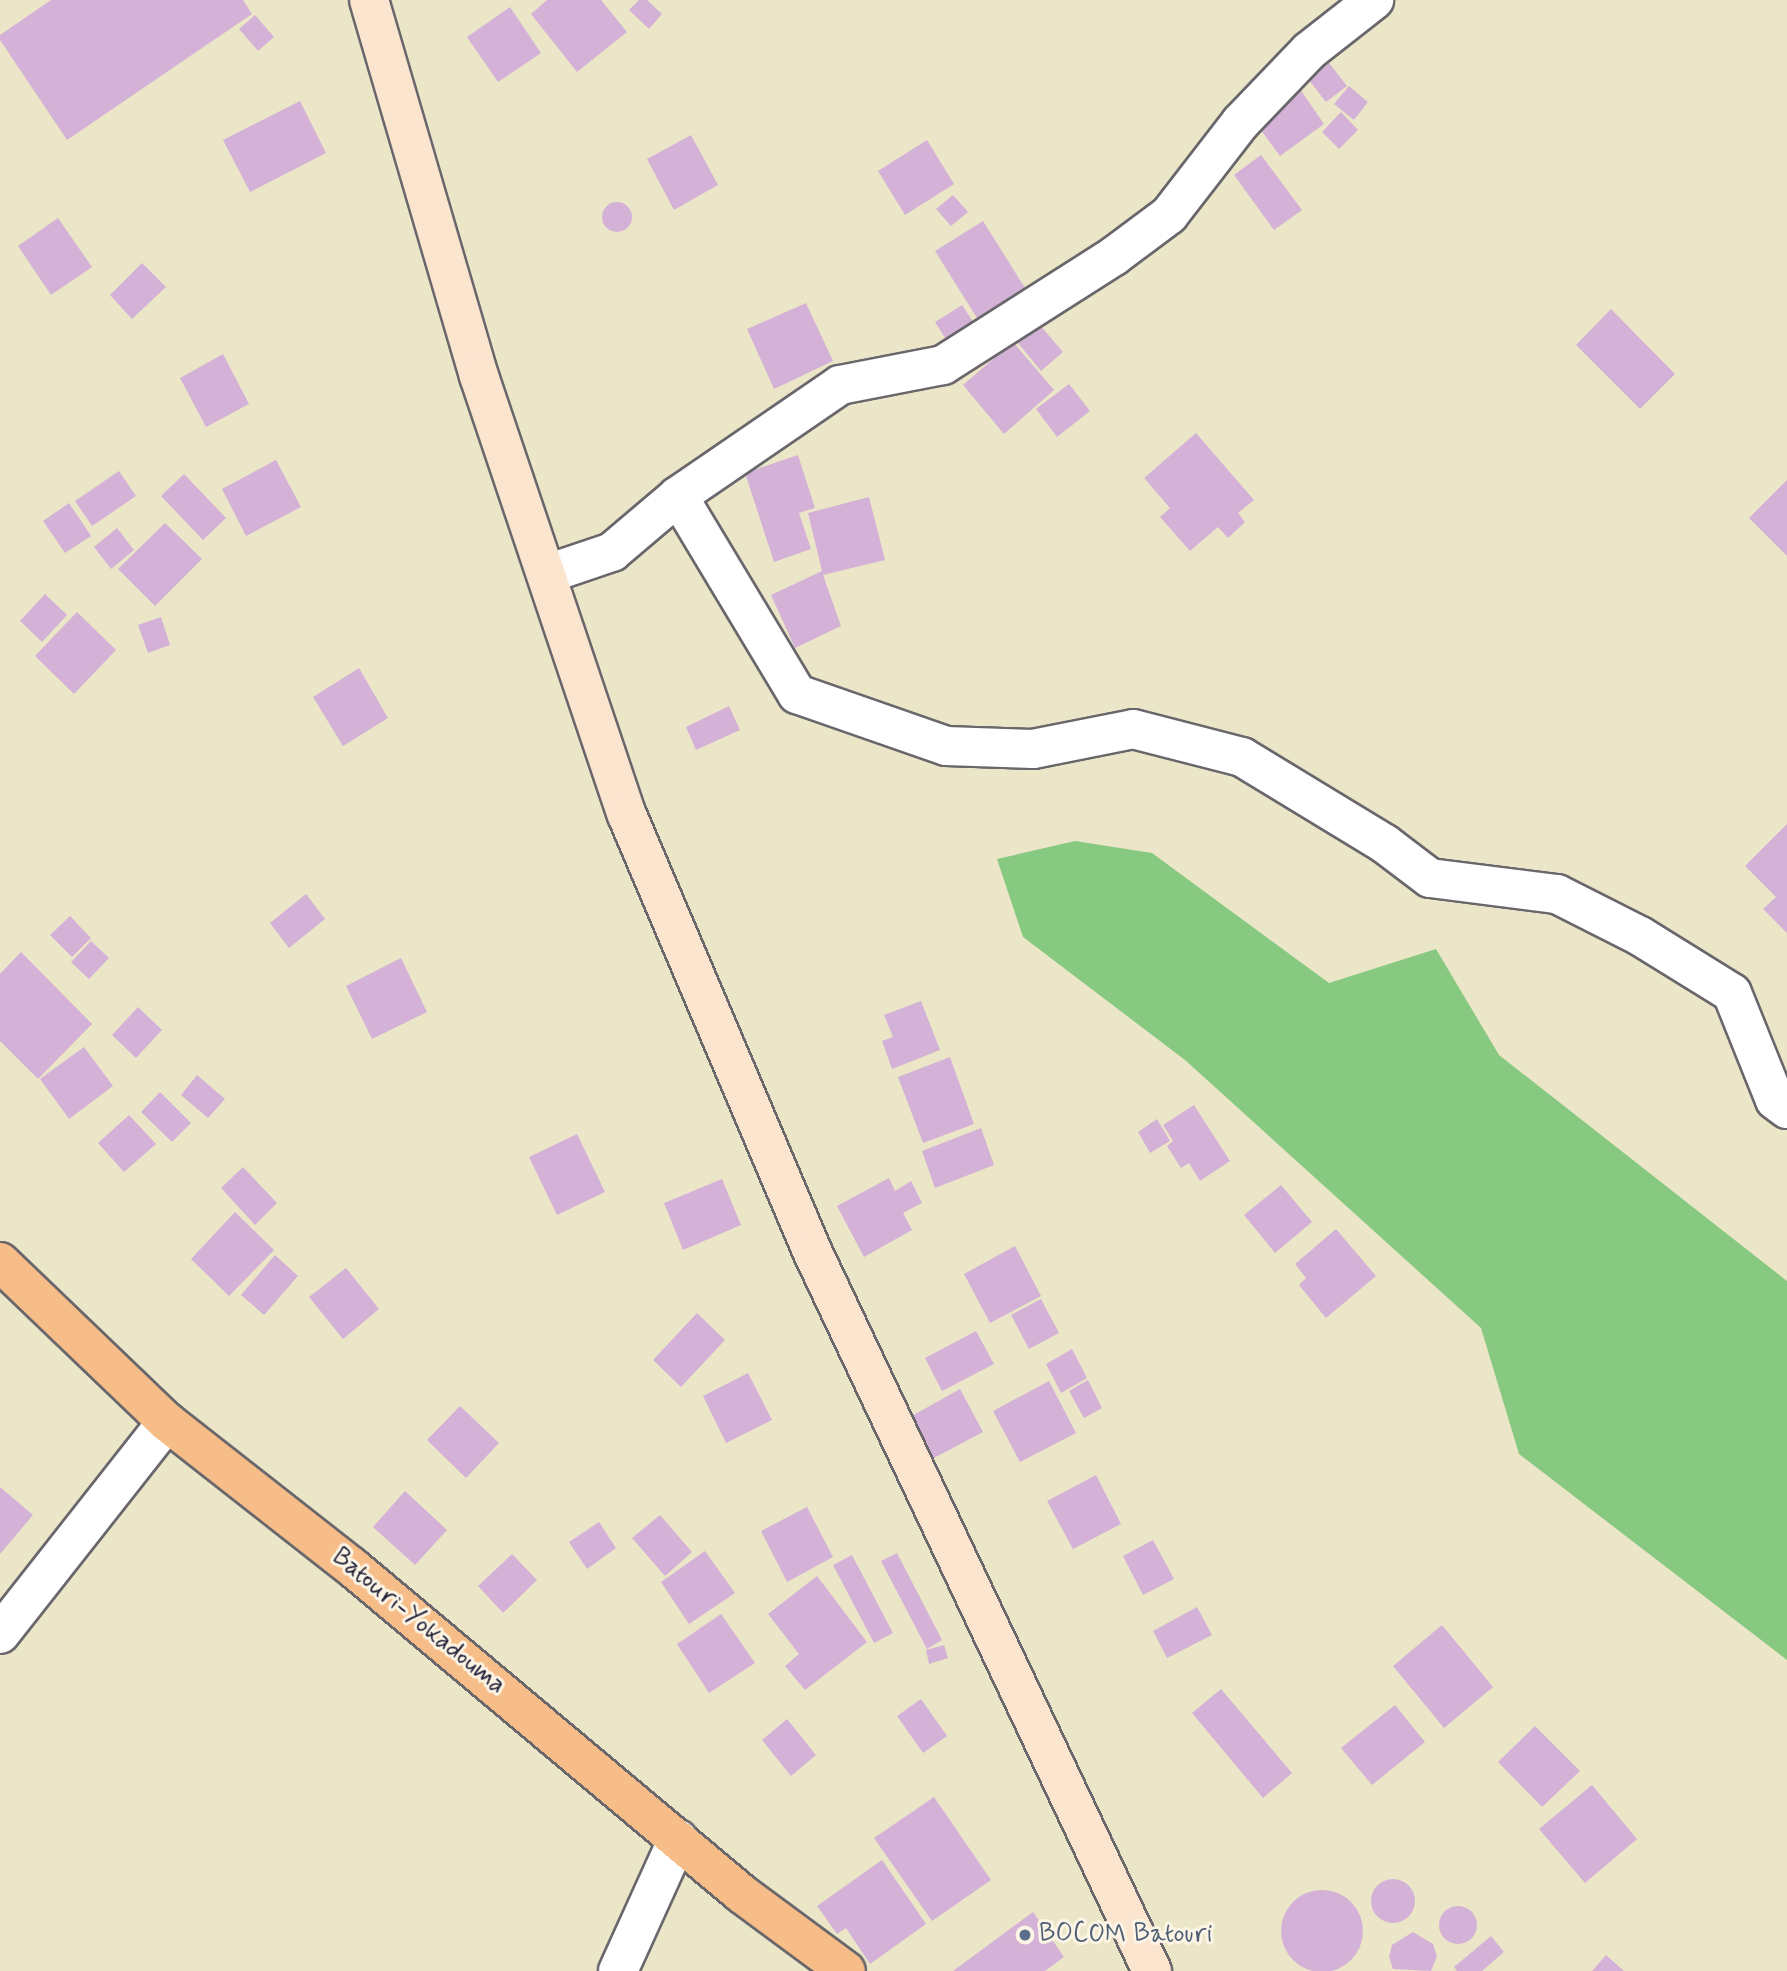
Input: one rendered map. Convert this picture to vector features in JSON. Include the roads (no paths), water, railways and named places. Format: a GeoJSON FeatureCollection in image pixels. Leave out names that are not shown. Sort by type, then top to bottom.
{"type":"FeatureCollection","features":[{"type":"Feature","properties":{"kind":"highway","name":"Batouri-Yokadouma"},"geometry":{"type":"LineString","coordinates":[[0,1262],[167,1422],[352,1567],[742,1894],[846,1971]]}},
{"type":"Feature","properties":{"kind":"street"},"geometry":{"type":"LineString","coordinates":[[369,0],[479,376],[627,815],[814,1255],[1152,1971]]}},
{"type":"Feature","properties":{"kind":"street"},"geometry":{"type":"LineString","coordinates":[[547,574],[612,552],[678,496],[840,385],[943,365],[1114,256],[1169,215],[1241,122],[1309,51],[1374,0]]}},
{"type":"Feature","properties":{"kind":"street"},"geometry":{"type":"LineString","coordinates":[[678,496],[797,694],[946,746],[1033,749],[1133,729],[1242,757],[1385,844],[1430,878],[1557,894],[1640,936],[1732,993],[1775,1100],[1787,1109]]}},
{"type":"Feature","properties":{"kind":"street"},"geometry":{"type":"LineString","coordinates":[[0,1634],[167,1422]]}},
{"type":"Feature","properties":{"kind":"street"},"geometry":{"type":"LineString","coordinates":[[618,1971],[678,1839]]}},
{"type":"Feature","properties":{"kind":"place","name":"BOCOM Batouri"},"geometry":{"type":"Point","coordinates":[1025,1935]}}]}
